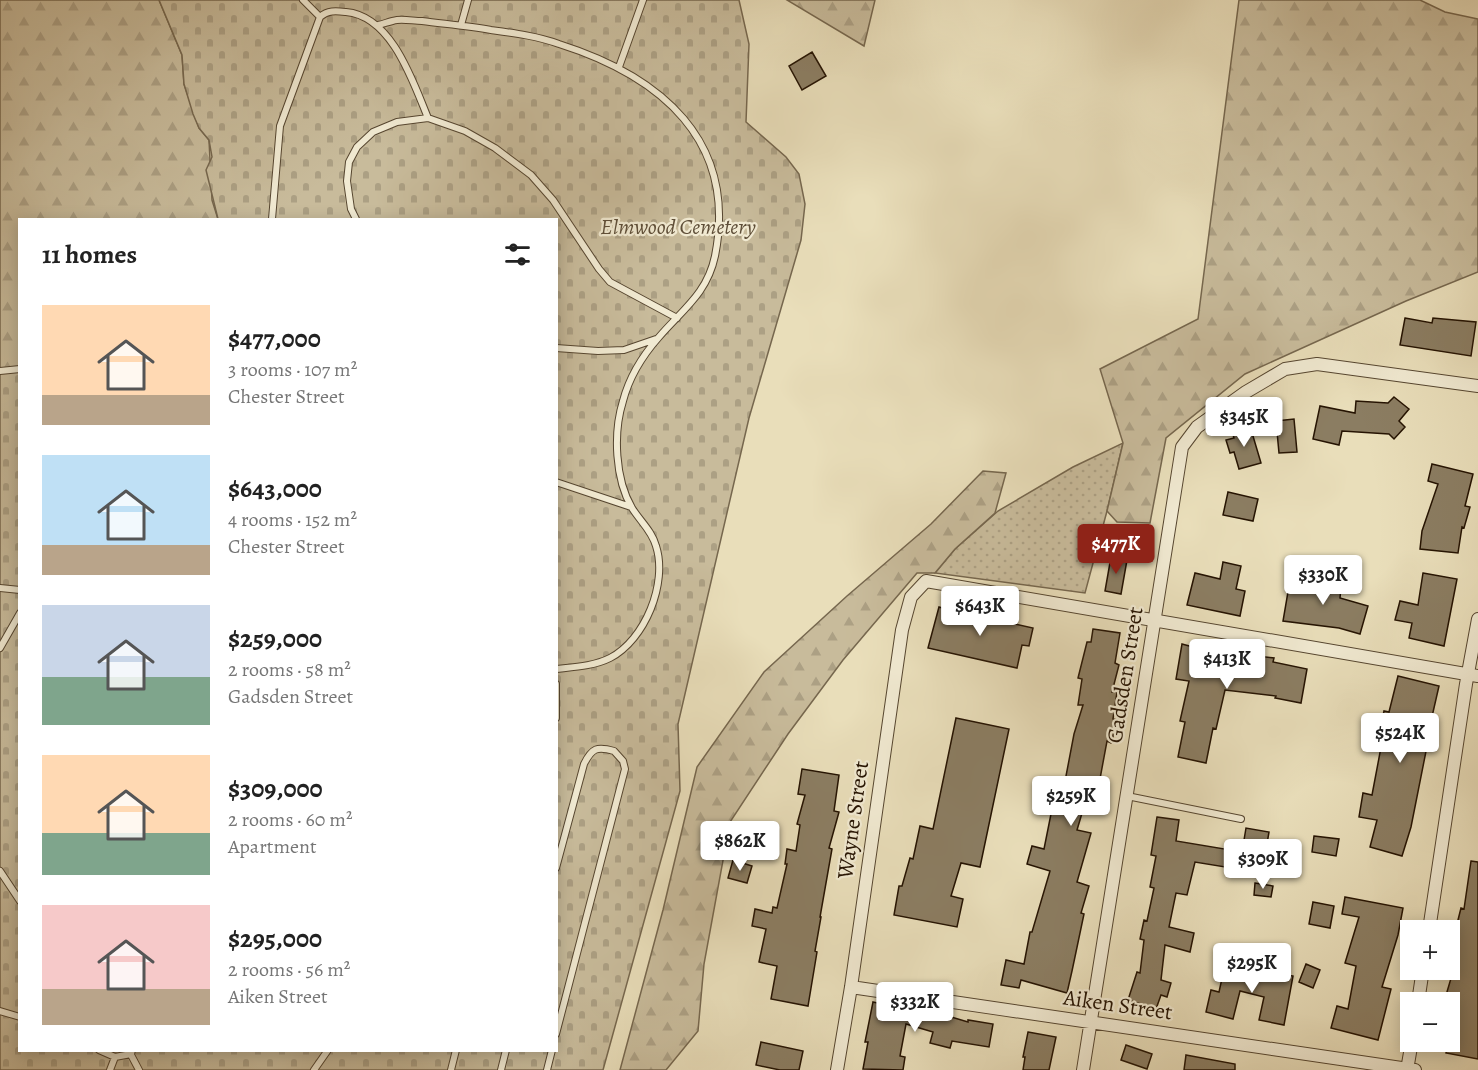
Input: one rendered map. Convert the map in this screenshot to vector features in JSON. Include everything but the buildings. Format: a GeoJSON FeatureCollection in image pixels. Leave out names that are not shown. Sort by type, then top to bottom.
{"type":"FeatureCollection","features":[{"type":"Feature","properties":{"kind":"street","name":"Gadsden Street"},"geometry":{"type":"LineString","coordinates":[[1083,1070],[1182,447],[1197,427],[1246,392],[1285,369],[1317,364],[1478,386]]}},
{"type":"Feature","properties":{"kind":"street","name":"Wayne Street"},"geometry":{"type":"LineString","coordinates":[[837,1070],[902,630],[910,597],[926,581],[1156,620]]}},
{"type":"Feature","properties":{"kind":"street"},"geometry":{"type":"LineString","coordinates":[[1156,620],[1473,675]]}},
{"type":"Feature","properties":{"kind":"street"},"geometry":{"type":"LineString","coordinates":[[1431,920],[1473,675],[1478,620]]}},
{"type":"Feature","properties":{"kind":"street","name":"Aiken Street"},"geometry":{"type":"LineString","coordinates":[[851,987],[1410,1070]]}},
{"type":"Feature","properties":{"kind":"street"},"geometry":{"type":"LineString","coordinates":[[1410,1070],[1411,1052]]}},
{"type":"Feature","properties":{"kind":"lane"},"geometry":{"type":"LineString","coordinates":[[303,0],[320,17]]}},
{"type":"Feature","properties":{"kind":"lane"},"geometry":{"type":"LineString","coordinates":[[461,25],[468,0]]}},
{"type":"Feature","properties":{"kind":"lane"},"geometry":{"type":"LineString","coordinates":[[619,67],[643,0]]}},
{"type":"Feature","properties":{"kind":"lane"},"geometry":{"type":"LineString","coordinates":[[272,218],[279,126],[320,17],[325,13],[351,12],[368,18],[378,26],[406,66],[428,118]]}},
{"type":"Feature","properties":{"kind":"lane"},"geometry":{"type":"LineString","coordinates":[[378,26],[399,19],[461,25],[557,43],[619,67],[653,90],[690,126],[711,164],[720,212],[710,273],[702,290],[644,356],[622,402],[619,420],[617,455],[621,482],[632,507],[656,545],[659,565],[657,588],[646,621],[635,636],[610,658],[589,665],[558,669]]}},
{"type":"Feature","properties":{"kind":"lane"},"geometry":{"type":"LineString","coordinates":[[356,218],[351,209],[347,181],[349,162],[357,147],[373,132],[397,122],[428,118],[475,136],[531,175],[553,200],[610,282],[677,318]]}},
{"type":"Feature","properties":{"kind":"lane"},"geometry":{"type":"LineString","coordinates":[[558,348],[624,350],[657,339]]}},
{"type":"Feature","properties":{"kind":"lane"},"geometry":{"type":"LineString","coordinates":[[0,371],[18,369]]}},
{"type":"Feature","properties":{"kind":"lane"},"geometry":{"type":"LineString","coordinates":[[558,483],[632,507]]}},
{"type":"Feature","properties":{"kind":"lane"},"geometry":{"type":"LineString","coordinates":[[0,588],[18,590]]}},
{"type":"Feature","properties":{"kind":"lane"},"geometry":{"type":"LineString","coordinates":[[0,648],[18,616]]}},
{"type":"Feature","properties":{"kind":"lane"},"geometry":{"type":"LineString","coordinates":[[558,861],[589,753],[597,748],[614,751],[623,761],[625,769],[558,1026]]}},
{"type":"Feature","properties":{"kind":"lane"},"geometry":{"type":"LineString","coordinates":[[1127,796],[1241,819]]}},
{"type":"Feature","properties":{"kind":"lane"},"geometry":{"type":"LineString","coordinates":[[0,871],[18,898]]}},
{"type":"Feature","properties":{"kind":"lane"},"geometry":{"type":"LineString","coordinates":[[0,1011],[18,1016]]}},
{"type":"Feature","properties":{"kind":"lane"},"geometry":{"type":"LineString","coordinates":[[104,1052],[115,1057],[128,1052]]}},
{"type":"Feature","properties":{"kind":"lane"},"geometry":{"type":"LineString","coordinates":[[131,1052],[139,1070]]}},
{"type":"Feature","properties":{"kind":"lane"},"geometry":{"type":"LineString","coordinates":[[314,1070],[327,1052]]}},
{"type":"Feature","properties":{"kind":"lane"},"geometry":{"type":"LineString","coordinates":[[451,1070],[456,1052]]}},
{"type":"Feature","properties":{"kind":"lane"},"geometry":{"type":"LineString","coordinates":[[501,1070],[506,1052]]}},
{"type":"Feature","properties":{"kind":"lane"},"geometry":{"type":"LineString","coordinates":[[547,1070],[552,1052]]}},
{"type":"Feature","properties":{"kind":"lane"},"geometry":{"type":"LineString","coordinates":[[110,1070],[115,1057]]}},
{"type":"Feature","properties":{"kind":"green space"},"geometry":{"type":"Polygon","coordinates":[[[0,0],[159,0],[182,55],[184,84],[199,128],[209,140],[212,200],[218,218],[18,218],[18,369],[0,371],[0,0]]]}},
{"type":"Feature","properties":{"kind":"green space","name":"Elmwood Cemetery"},"geometry":{"type":"Polygon","coordinates":[[[159,0],[739,0],[749,44],[746,122],[786,157],[799,174],[805,204],[801,240],[749,418],[678,724],[680,791],[603,1070],[0,1070],[0,371],[18,369],[18,1052],[558,1052],[558,218],[218,218],[206,170],[212,157],[209,140],[199,128],[193,114],[184,84],[182,55],[159,0]]]}},
{"type":"Feature","properties":{"kind":"green space"},"geometry":{"type":"Polygon","coordinates":[[[787,0],[875,0],[864,46],[787,0]]]}},
{"type":"Feature","properties":{"kind":"green space"},"geometry":{"type":"Polygon","coordinates":[[[1239,0],[1420,0],[1445,12],[1478,19],[1478,272],[1406,301],[1245,374],[1166,438],[1150,523],[1117,522],[1107,511],[1123,443],[1100,369],[1198,319],[1239,0]]]}},
{"type":"Feature","properties":{"kind":"green space"},"geometry":{"type":"Polygon","coordinates":[[[1123,443],[1085,593],[935,573],[955,549],[998,511],[1073,467],[1123,443]]]}},
{"type":"Feature","properties":{"kind":"green space"},"geometry":{"type":"Polygon","coordinates":[[[983,471],[1006,473],[995,513],[955,549],[935,573],[917,573],[843,660],[788,734],[730,822],[704,964],[698,1031],[666,1070],[620,1070],[663,910],[697,767],[764,672],[847,596],[931,524],[983,471]]]}}]}
